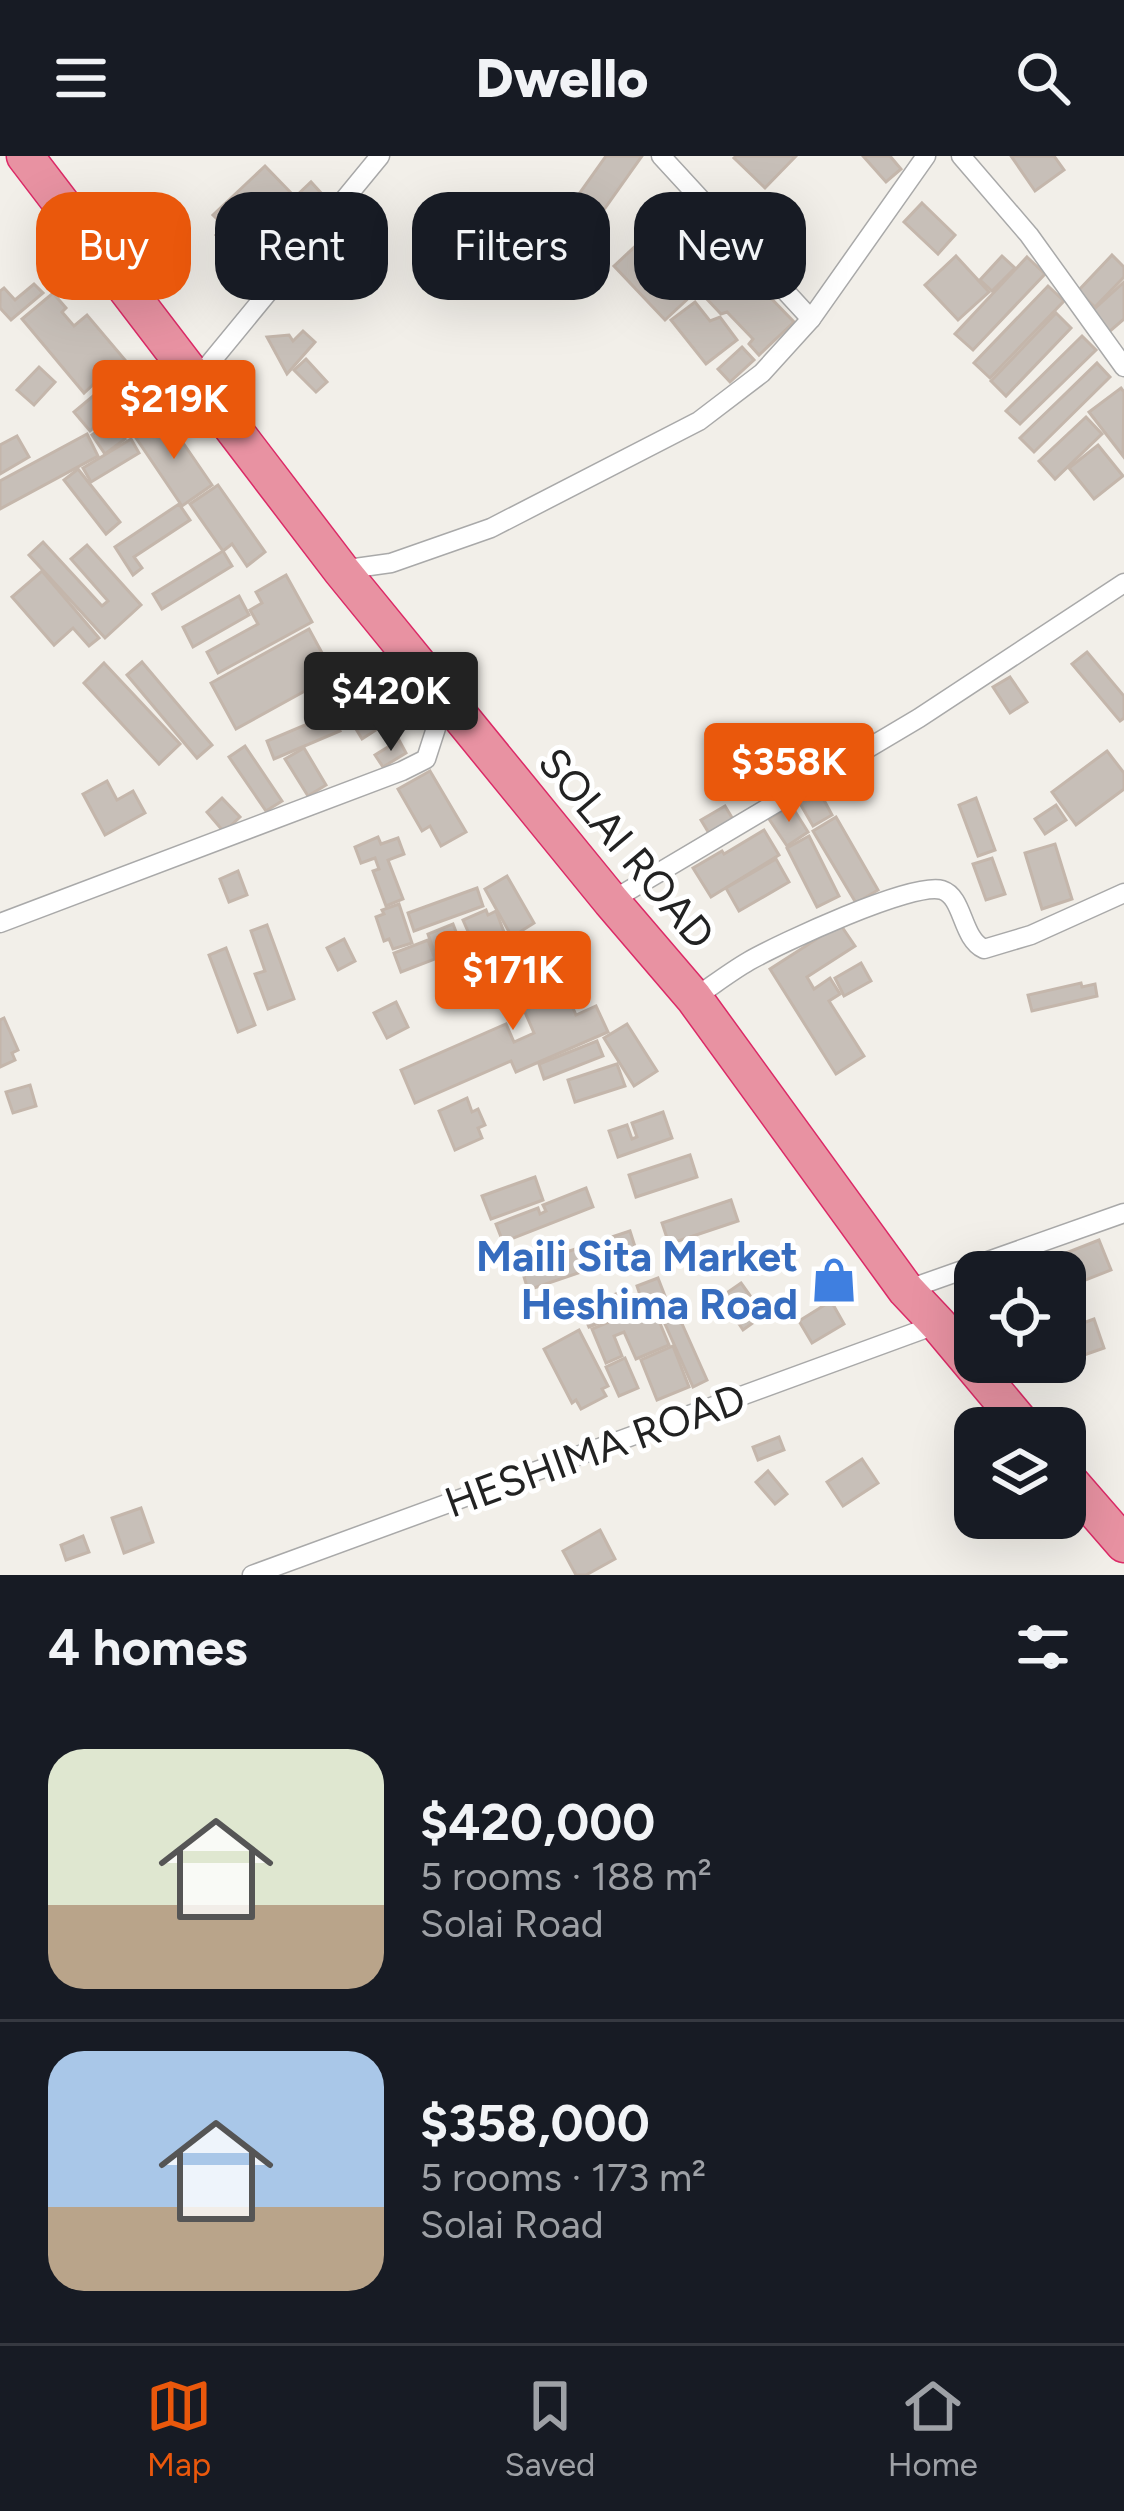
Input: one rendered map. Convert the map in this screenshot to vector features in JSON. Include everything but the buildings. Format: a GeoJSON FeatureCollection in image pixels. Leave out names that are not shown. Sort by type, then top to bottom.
{"type":"FeatureCollection","features":[{"type":"Feature","properties":{"kind":"highway","name":"SOLAI ROAD"},"geometry":{"type":"LineString","coordinates":[[26,156],[340,570],[694,998],[906,1291],[1007,1407]]}},
{"type":"Feature","properties":{"kind":"highway"},"geometry":{"type":"LineString","coordinates":[[1086,1500],[1124,1544]]}},
{"type":"Feature","properties":{"kind":"street"},"geometry":{"type":"LineString","coordinates":[[196,380],[380,156]]}},
{"type":"Feature","properties":{"kind":"street"},"geometry":{"type":"LineString","coordinates":[[661,156],[811,319]]}},
{"type":"Feature","properties":{"kind":"street"},"geometry":{"type":"LineString","coordinates":[[340,570],[391,563],[491,528],[700,421],[762,373],[811,319],[926,156]]}},
{"type":"Feature","properties":{"kind":"street"},"geometry":{"type":"LineString","coordinates":[[962,156],[1029,235],[1124,368]]}},
{"type":"Feature","properties":{"kind":"street"},"geometry":{"type":"LineString","coordinates":[[610,901],[919,718],[1124,583]]}},
{"type":"Feature","properties":{"kind":"street"},"geometry":{"type":"LineString","coordinates":[[0,923],[426,760],[436,728],[430,682]]}},
{"type":"Feature","properties":{"kind":"street"},"geometry":{"type":"LineString","coordinates":[[694,998],[749,961],[863,907],[922,891],[940,890],[950,896],[973,943],[984,949],[1031,935],[1124,892]]}},
{"type":"Feature","properties":{"kind":"street"},"geometry":{"type":"LineString","coordinates":[[906,1291],[1124,1213]]}},
{"type":"Feature","properties":{"kind":"street","name":"HESHIMA ROAD"},"geometry":{"type":"LineString","coordinates":[[252,1575],[938,1324]]}},
{"type":"Feature","properties":{"kind":"place","name":"Maili Sita Market Heshima Road"},"geometry":{"type":"Point","coordinates":[834,1280]}}]}
